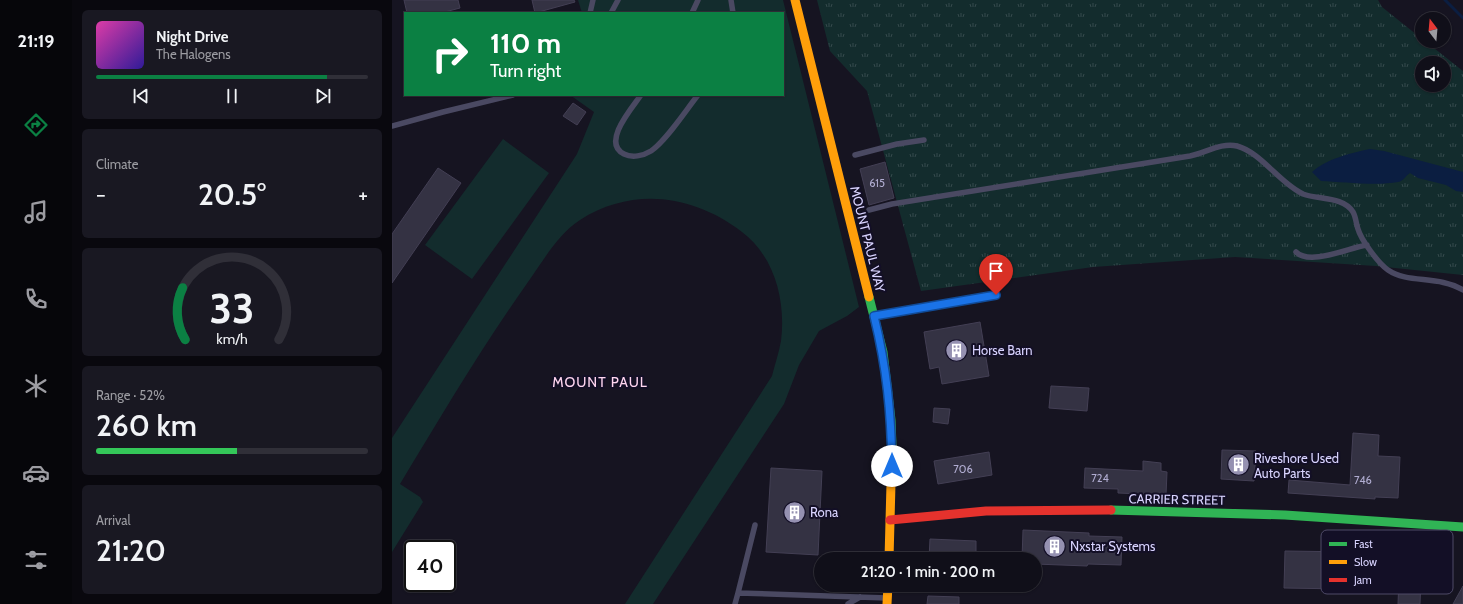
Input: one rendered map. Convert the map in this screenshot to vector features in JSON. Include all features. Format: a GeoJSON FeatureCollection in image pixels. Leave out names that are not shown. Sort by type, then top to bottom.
{"type":"FeatureCollection","features":[{"type":"Feature","properties":{"kind":"street","name":"MOUNT PAUL WAY"},"geometry":{"type":"LineString","coordinates":[[795,0],[884,359],[891,420],[889,552]]}},
{"type":"Feature","properties":{"kind":"street","name":"CARRIER STREET"},"geometry":{"type":"LineString","coordinates":[[890,520],[985,511],[1170,511],[1379,520],[1463,527]]}},
{"type":"Feature","properties":{"kind":"lane"},"geometry":{"type":"LineString","coordinates":[[590,12],[593,0]]}},
{"type":"Feature","properties":{"kind":"lane"},"geometry":{"type":"LineString","coordinates":[[611,12],[618,0]]}},
{"type":"Feature","properties":{"kind":"lane"},"geometry":{"type":"LineString","coordinates":[[692,12],[698,0]]}},
{"type":"Feature","properties":{"kind":"lane"},"geometry":{"type":"LineString","coordinates":[[731,0],[733,12]]}},
{"type":"Feature","properties":{"kind":"lane"},"geometry":{"type":"LineString","coordinates":[[392,126],[510,96]]}},
{"type":"Feature","properties":{"kind":"lane"},"geometry":{"type":"LineString","coordinates":[[640,96],[619,126],[616,136],[616,145],[620,152],[628,156],[645,153],[659,144],[697,96]]}},
{"type":"Feature","properties":{"kind":"lane"},"geometry":{"type":"LineString","coordinates":[[855,154],[897,144],[924,140]]}},
{"type":"Feature","properties":{"kind":"lane"},"geometry":{"type":"LineString","coordinates":[[869,210],[892,204],[1190,156],[1227,145],[1236,146],[1248,151],[1292,188],[1304,194],[1342,203],[1349,207],[1353,211],[1359,234],[1381,264],[1394,274],[1448,282],[1463,290]]}},
{"type":"Feature","properties":{"kind":"lane"},"geometry":{"type":"LineString","coordinates":[[1296,252],[1303,258],[1313,258],[1367,245]]}},
{"type":"Feature","properties":{"kind":"lane"},"geometry":{"type":"LineString","coordinates":[[874,316],[996,295]]}},
{"type":"Feature","properties":{"kind":"lane"},"geometry":{"type":"LineString","coordinates":[[735,604],[755,525]]}},
{"type":"Feature","properties":{"kind":"lane"},"geometry":{"type":"LineString","coordinates":[[738,593],[860,598],[887,601]]}},
{"type":"Feature","properties":{"kind":"lane"},"geometry":{"type":"LineString","coordinates":[[848,604],[860,598]]}},
{"type":"Feature","properties":{"kind":"green space"},"geometry":{"type":"Polygon","coordinates":[[[578,0],[783,0],[859,307],[847,316],[819,331],[799,365],[784,404],[653,604],[625,604],[772,376],[781,341],[782,311],[780,296],[776,281],[763,254],[742,232],[723,219],[684,203],[663,199],[642,199],[621,202],[600,209],[580,220],[558,240],[494,331],[400,484],[420,497],[423,502],[392,552],[392,438],[577,154],[594,112],[571,96],[784,96],[784,12],[582,12],[578,0]]]}},
{"type":"Feature","properties":{"kind":"green space"},"geometry":{"type":"Polygon","coordinates":[[[817,0],[1378,0],[1382,7],[1415,33],[1415,48],[1434,48],[1444,56],[1415,56],[1415,92],[1451,92],[1451,62],[1463,71],[1463,275],[1376,266],[1235,257],[1093,267],[921,291],[867,91],[830,51],[817,0]]]}},
{"type":"Feature","properties":{"kind":"green space"},"geometry":{"type":"Polygon","coordinates":[[[503,139],[549,173],[472,279],[425,245],[503,139]]]}},
{"type":"Feature","properties":{"kind":"water"},"geometry":{"type":"Polygon","coordinates":[[[1370,149],[1384,151],[1463,172],[1463,192],[1456,191],[1446,185],[1418,178],[1410,173],[1402,181],[1370,184],[1321,181],[1312,172],[1324,163],[1331,160],[1370,149]]]}},
{"type":"Feature","properties":{"kind":"building"},"geometry":{"type":"Polygon","coordinates":[[[404,0],[458,0],[460,8],[445,12],[407,12],[404,0]]]}},
{"type":"Feature","properties":{"kind":"building"},"geometry":{"type":"Polygon","coordinates":[[[532,0],[574,0],[575,2],[539,12],[535,12],[532,0]]]}},
{"type":"Feature","properties":{"kind":"building"},"geometry":{"type":"Polygon","coordinates":[[[573,103],[586,112],[577,125],[563,116],[573,103]]]}},
{"type":"Feature","properties":{"kind":"building"},"geometry":{"type":"Polygon","coordinates":[[[885,162],[894,198],[869,205],[860,169],[885,162]]]}},
{"type":"Feature","properties":{"kind":"building"},"geometry":{"type":"Polygon","coordinates":[[[438,168],[461,183],[392,283],[392,234],[438,168]]]}},
{"type":"Feature","properties":{"kind":"building","name":"Horse Barn"},"geometry":{"type":"Polygon","coordinates":[[[980,322],[989,376],[942,384],[939,367],[930,369],[924,332],[980,322]]]}},
{"type":"Feature","properties":{"kind":"building"},"geometry":{"type":"Polygon","coordinates":[[[1051,386],[1089,388],[1087,411],[1049,408],[1051,386]]]}},
{"type":"Feature","properties":{"kind":"building"},"geometry":{"type":"Polygon","coordinates":[[[934,408],[950,409],[948,424],[933,422],[934,408]]]}},
{"type":"Feature","properties":{"kind":"building"},"geometry":{"type":"Polygon","coordinates":[[[1353,433],[1379,435],[1378,456],[1400,457],[1398,498],[1375,497],[1375,499],[1288,493],[1289,480],[1350,485],[1353,433]]]}},
{"type":"Feature","properties":{"kind":"building","name":"Riveshore Used Auto Parts"},"geometry":{"type":"Polygon","coordinates":[[[1222,450],[1256,451],[1254,481],[1221,479],[1222,450]]]}},
{"type":"Feature","properties":{"kind":"building"},"geometry":{"type":"Polygon","coordinates":[[[989,452],[992,475],[938,484],[934,461],[989,452]]]}},
{"type":"Feature","properties":{"kind":"building"},"geometry":{"type":"Polygon","coordinates":[[[1143,461],[1161,463],[1161,471],[1167,472],[1166,495],[1118,493],[1118,489],[1084,488],[1085,468],[1143,471],[1143,461]]]}},
{"type":"Feature","properties":{"kind":"building","name":"Rona"},"geometry":{"type":"Polygon","coordinates":[[[771,468],[822,471],[818,552],[814,552],[814,555],[766,552],[771,468]]]}},
{"type":"Feature","properties":{"kind":"building","name":"Nxstar Systems"},"geometry":{"type":"Polygon","coordinates":[[[1023,530],[1089,533],[1089,536],[1122,537],[1121,565],[1088,564],[1087,566],[1042,564],[1042,552],[1022,552],[1023,530]]]}},
{"type":"Feature","properties":{"kind":"building"},"geometry":{"type":"Polygon","coordinates":[[[930,539],[976,541],[976,552],[929,552],[930,539]]]}},
{"type":"Feature","properties":{"kind":"building"},"geometry":{"type":"Polygon","coordinates":[[[1285,551],[1321,552],[1321,589],[1284,588],[1285,551]]]}},
{"type":"Feature","properties":{"kind":"building"},"geometry":{"type":"Polygon","coordinates":[[[1463,586],[1463,604],[1453,604],[1463,586]]]}},
{"type":"Feature","properties":{"kind":"building"},"geometry":{"type":"Polygon","coordinates":[[[1398,594],[1420,594],[1420,604],[1398,604],[1398,594]]]}},
{"type":"Feature","properties":{"kind":"building"},"geometry":{"type":"Polygon","coordinates":[[[928,596],[959,597],[959,604],[927,604],[928,596]]]}},
{"type":"Feature","properties":{"kind":"waterway"},"geometry":{"type":"LineString","coordinates":[[1445,0],[1463,18]]}},
{"type":"Feature","properties":{"kind":"traffic: fast"},"geometry":{"type":"LineString","coordinates":[[869,297],[883,352],[891,420],[892,446]]}},
{"type":"Feature","properties":{"kind":"traffic: fast"},"geometry":{"type":"LineString","coordinates":[[1111,510],[1285,515],[1463,527]]}},
{"type":"Feature","properties":{"kind":"traffic: slow"},"geometry":{"type":"LineString","coordinates":[[795,0],[869,297]]}},
{"type":"Feature","properties":{"kind":"traffic: slow"},"geometry":{"type":"LineString","coordinates":[[889,552],[892,446]]}},
{"type":"Feature","properties":{"kind":"traffic: slow"},"geometry":{"type":"LineString","coordinates":[[887,604],[888,592]]}},
{"type":"Feature","properties":{"kind":"traffic: jam"},"geometry":{"type":"LineString","coordinates":[[890,520],[986,511],[1111,510]]}},
{"type":"Feature","properties":{"kind":"place","name":"Horse Barn"},"geometry":{"type":"Point","coordinates":[956,350]}},
{"type":"Feature","properties":{"kind":"place","name":"Riveshore Used Auto Parts"},"geometry":{"type":"Point","coordinates":[1238,465]}},
{"type":"Feature","properties":{"kind":"place","name":"Rona"},"geometry":{"type":"Point","coordinates":[794,512]}},
{"type":"Feature","properties":{"kind":"place","name":"Nxstar Systems"},"geometry":{"type":"Point","coordinates":[1055,546]}},
{"type":"Feature","properties":{"kind":"district","name":"MOUNT PAUL"},"geometry":{"type":"Point","coordinates":[600,382]}},
{"type":"Feature","properties":{"kind":"route"},"geometry":{"type":"LineString","coordinates":[[892,466],[888,382],[883,352],[874,316],[996,295]]}}]}
